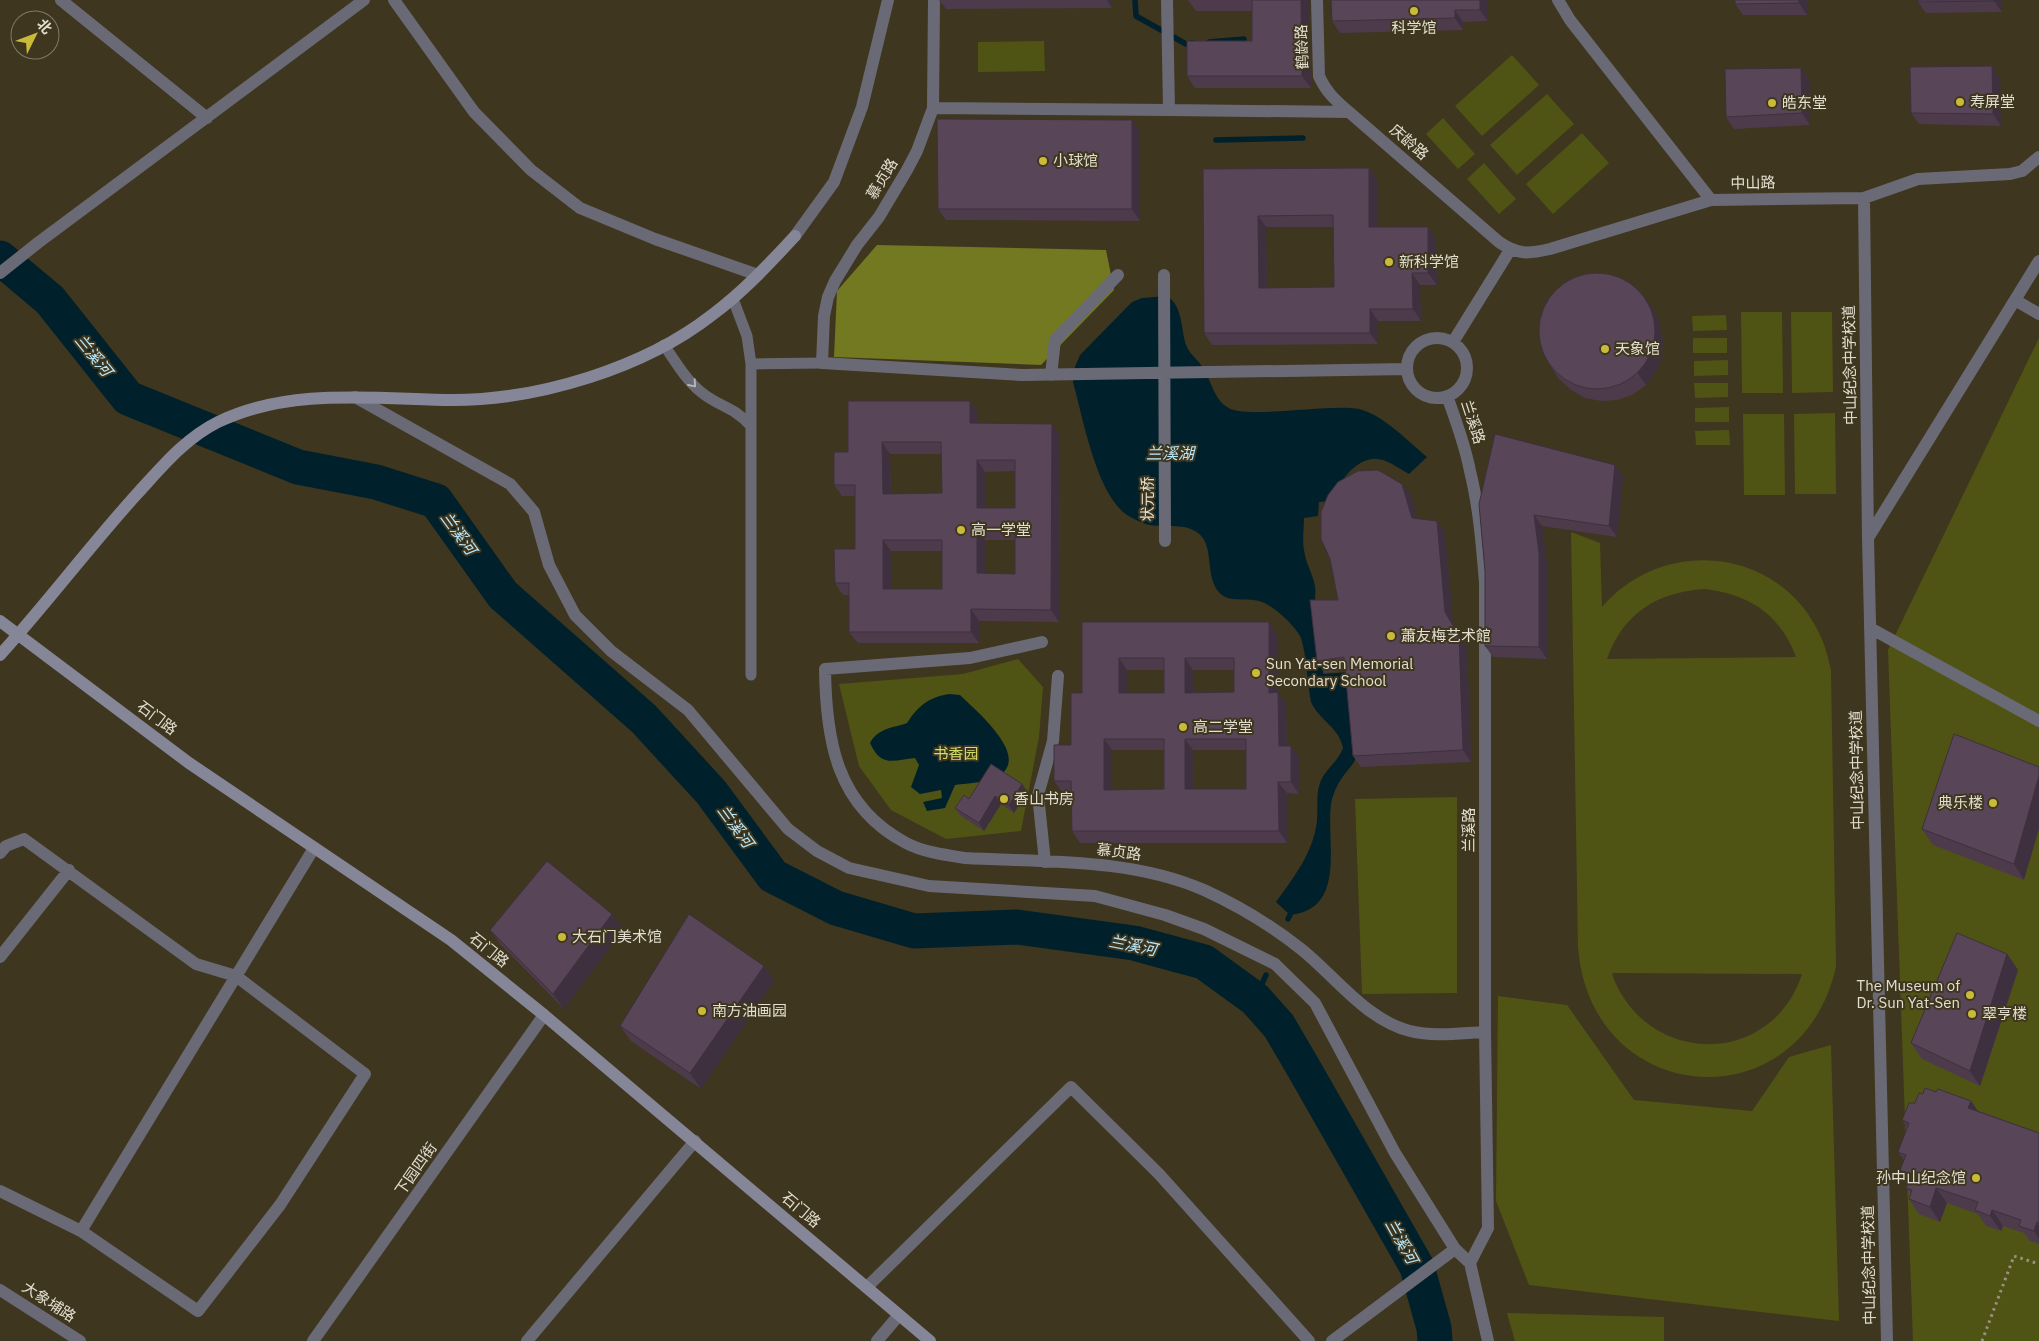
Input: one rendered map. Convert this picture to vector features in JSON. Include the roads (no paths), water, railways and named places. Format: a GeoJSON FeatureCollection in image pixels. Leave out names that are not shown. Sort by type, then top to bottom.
{"type":"FeatureCollection","features":[{"type":"Feature","properties":{"kind":"street"},"geometry":{"type":"LineString","coordinates":[[61,0],[207,118]]}},
{"type":"Feature","properties":{"kind":"street"},"geometry":{"type":"LineString","coordinates":[[0,273],[364,0]]}},
{"type":"Feature","properties":{"kind":"street"},"geometry":{"type":"LineString","coordinates":[[394,0],[474,112],[531,170],[580,208],[655,239],[758,276]]}},
{"type":"Feature","properties":{"kind":"street"},"geometry":{"type":"LineString","coordinates":[[0,655],[124,508],[170,457],[192,438],[238,413],[290,401],[355,397],[456,400],[498,397],[534,391],[574,382],[598,373],[664,345],[688,332],[732,299],[758,276],[795,236],[834,182],[862,107],[888,0]]}},
{"type":"Feature","properties":{"kind":"street","name":"慕贞路"},"geometry":{"type":"LineString","coordinates":[[822,363],[824,316],[828,297],[835,281],[857,245],[878,217],[907,170],[917,151],[933,108],[934,0]]}},
{"type":"Feature","properties":{"kind":"street"},"geometry":{"type":"LineString","coordinates":[[1168,0],[1168,110]]}},
{"type":"Feature","properties":{"kind":"street","name":"鹤龄路"},"geometry":{"type":"LineString","coordinates":[[1317,0],[1319,76],[1332,98],[1349,112]]}},
{"type":"Feature","properties":{"kind":"street","name":"中山路"},"geometry":{"type":"LineString","coordinates":[[1558,0],[1570,20],[1711,200],[1864,198],[1918,179],[2010,174],[2022,171],[2039,157]]}},
{"type":"Feature","properties":{"kind":"street"},"geometry":{"type":"LineString","coordinates":[[933,108],[1349,112]]}},
{"type":"Feature","properties":{"kind":"street","name":"庆龄路"},"geometry":{"type":"LineString","coordinates":[[1349,112],[1510,250]]}},
{"type":"Feature","properties":{"kind":"street","name":"中山纪念中学校道"},"geometry":{"type":"LineString","coordinates":[[1864,198],[1868,538],[1887,1341]]}},
{"type":"Feature","properties":{"kind":"street"},"geometry":{"type":"LineString","coordinates":[[1453,342],[1510,250],[1525,253],[1550,249],[1711,200]]}},
{"type":"Feature","properties":{"kind":"street"},"geometry":{"type":"LineString","coordinates":[[1868,538],[2039,262]]}},
{"type":"Feature","properties":{"kind":"street"},"geometry":{"type":"LineString","coordinates":[[1052,375],[1055,340],[1118,275]]}},
{"type":"Feature","properties":{"kind":"street","name":"状元桥"},"geometry":{"type":"LineString","coordinates":[[1164,275],[1165,538]]}},
{"type":"Feature","properties":{"kind":"street"},"geometry":{"type":"LineString","coordinates":[[2015,300],[2039,314]]}},
{"type":"Feature","properties":{"kind":"street"},"geometry":{"type":"LineString","coordinates":[[1444,338],[1453,342],[1460,348],[1467,366],[1466,376],[1462,384],[1448,396],[1438,398],[1420,393],[1409,378],[1407,369],[1412,351],[1426,339],[1444,338]]}},
{"type":"Feature","properties":{"kind":"street"},"geometry":{"type":"LineString","coordinates":[[822,363],[1022,375],[1407,369]]}},
{"type":"Feature","properties":{"kind":"street","name":"兰溪路"},"geometry":{"type":"LineString","coordinates":[[1448,396],[1462,436],[1471,472],[1485,583],[1485,1032],[1488,1228],[1470,1263]]}},
{"type":"Feature","properties":{"kind":"street"},"geometry":{"type":"LineString","coordinates":[[355,397],[510,484],[534,512],[549,565],[575,615],[610,651],[688,710],[788,829],[817,851],[849,868],[929,886],[1095,896],[1165,915],[1204,929],[1275,964],[1315,1003],[1395,1153],[1455,1249],[1470,1263],[1488,1341]]}},
{"type":"Feature","properties":{"kind":"street","name":"石门路"},"geometry":{"type":"LineString","coordinates":[[0,621],[189,763],[451,940],[695,1141],[930,1341]]}},
{"type":"Feature","properties":{"kind":"street"},"geometry":{"type":"LineString","coordinates":[[1870,628],[2039,720]]}},
{"type":"Feature","properties":{"kind":"street","name":"慕贞路"},"geometry":{"type":"LineString","coordinates":[[1042,642],[970,658],[826,669],[827,714],[835,759],[853,794],[871,817],[906,843],[925,850],[965,858],[1111,866],[1138,870],[1204,890],[1271,926],[1302,950],[1376,1015],[1394,1025],[1426,1033],[1485,1032]]}},
{"type":"Feature","properties":{"kind":"street"},"geometry":{"type":"LineString","coordinates":[[1045,862],[1038,795],[1053,741],[1058,676]]}},
{"type":"Feature","properties":{"kind":"street"},"geometry":{"type":"LineString","coordinates":[[0,853],[6,846],[24,839],[196,964],[236,976],[365,1074],[280,1205],[198,1311],[81,1231],[0,1191]]}},
{"type":"Feature","properties":{"kind":"street"},"geometry":{"type":"LineString","coordinates":[[81,1231],[314,848]]}},
{"type":"Feature","properties":{"kind":"street"},"geometry":{"type":"LineString","coordinates":[[0,957],[68,870]]}},
{"type":"Feature","properties":{"kind":"street","name":"下园四街"},"geometry":{"type":"LineString","coordinates":[[313,1341],[544,1015]]}},
{"type":"Feature","properties":{"kind":"street"},"geometry":{"type":"LineString","coordinates":[[867,1287],[1071,1087],[1159,1174],[1309,1341]]}},
{"type":"Feature","properties":{"kind":"street"},"geometry":{"type":"LineString","coordinates":[[526,1341],[695,1141]]}},
{"type":"Feature","properties":{"kind":"street"},"geometry":{"type":"LineString","coordinates":[[1332,1341],[1455,1249]]}},
{"type":"Feature","properties":{"kind":"street","name":"大象埔路"},"geometry":{"type":"LineString","coordinates":[[0,1290],[80,1341]]}},
{"type":"Feature","properties":{"kind":"street"},"geometry":{"type":"LineString","coordinates":[[877,1341],[900,1315]]}},
{"type":"Feature","properties":{"kind":"lane"},"geometry":{"type":"LineString","coordinates":[[732,299],[747,336],[751,364],[751,675]]}},
{"type":"Feature","properties":{"kind":"lane"},"geometry":{"type":"LineString","coordinates":[[664,345],[699,391],[710,400],[730,408],[742,416],[750,425]]}},
{"type":"Feature","properties":{"kind":"lane"},"geometry":{"type":"LineString","coordinates":[[751,364],[822,363]]}},
{"type":"Feature","properties":{"kind":"water","name":"兰溪湖"},"geometry":{"type":"Polygon","coordinates":[[[1167,296],[1179,312],[1188,350],[1204,370],[1218,398],[1227,407],[1237,411],[1251,412],[1329,408],[1359,409],[1377,416],[1386,422],[1427,457],[1409,474],[1391,463],[1377,459],[1358,464],[1342,481],[1332,501],[1319,502],[1318,516],[1304,518],[1303,546],[1315,585],[1323,674],[1350,672],[1356,757],[1335,790],[1332,799],[1330,820],[1331,855],[1327,888],[1320,901],[1308,910],[1290,915],[1276,902],[1296,874],[1307,854],[1315,833],[1320,783],[1343,748],[1337,734],[1311,702],[1305,653],[1301,638],[1283,616],[1270,606],[1255,600],[1226,597],[1216,589],[1207,546],[1198,533],[1185,527],[1157,526],[1135,520],[1123,512],[1113,501],[1091,451],[1073,382],[1074,369],[1080,355],[1132,302],[1142,298],[1167,296]]]}},
{"type":"Feature","properties":{"kind":"water"},"geometry":{"type":"Polygon","coordinates":[[[949,694],[960,695],[997,733],[1009,756],[1008,766],[1000,775],[990,780],[955,785],[945,808],[927,811],[923,802],[942,798],[941,790],[920,794],[911,787],[919,765],[915,758],[889,761],[879,756],[870,743],[882,731],[907,723],[925,703],[936,697],[949,694]]]}},
{"type":"Feature","properties":{"kind":"waterway"},"geometry":{"type":"LineString","coordinates":[[1135,0],[1136,16],[1186,44],[1193,43]]}},
{"type":"Feature","properties":{"kind":"waterway"},"geometry":{"type":"LineString","coordinates":[[1209,42],[1244,39]]}},
{"type":"Feature","properties":{"kind":"waterway"},"geometry":{"type":"LineString","coordinates":[[1216,140],[1303,138]]}},
{"type":"Feature","properties":{"kind":"waterway","name":"兰溪河"},"geometry":{"type":"LineString","coordinates":[[0,258],[50,300],[128,398],[298,467],[376,482],[436,501],[503,595],[644,719],[711,792],[773,876],[836,908],[914,931],[1017,927],[1134,943],[1204,962],[1255,999],[1279,1026],[1417,1267],[1434,1328],[1435,1341]]}},
{"type":"Feature","properties":{"kind":"waterway"},"geometry":{"type":"LineString","coordinates":[[1288,919],[1290,915]]}},
{"type":"Feature","properties":{"kind":"waterway"},"geometry":{"type":"LineString","coordinates":[[1255,999],[1266,975]]}},
{"type":"Feature","properties":{"kind":"place","name":"科学馆"},"geometry":{"type":"Point","coordinates":[1414,11]}},
{"type":"Feature","properties":{"kind":"place","name":"寿屏堂"},"geometry":{"type":"Point","coordinates":[1960,102]}},
{"type":"Feature","properties":{"kind":"place","name":"皓东堂"},"geometry":{"type":"Point","coordinates":[1772,103]}},
{"type":"Feature","properties":{"kind":"place","name":"小球馆"},"geometry":{"type":"Point","coordinates":[1043,161]}},
{"type":"Feature","properties":{"kind":"place","name":"新科学馆"},"geometry":{"type":"Point","coordinates":[1389,262]}},
{"type":"Feature","properties":{"kind":"place","name":"天象馆"},"geometry":{"type":"Point","coordinates":[1605,349]}},
{"type":"Feature","properties":{"kind":"place","name":"高一学堂"},"geometry":{"type":"Point","coordinates":[961,530]}},
{"type":"Feature","properties":{"kind":"place","name":"蕭友梅艺术館"},"geometry":{"type":"Point","coordinates":[1391,636]}},
{"type":"Feature","properties":{"kind":"place","name":"Sun Yat-sen Memorial Secondary School"},"geometry":{"type":"Point","coordinates":[1256,673]}},
{"type":"Feature","properties":{"kind":"place","name":"高二学堂"},"geometry":{"type":"Point","coordinates":[1183,727]}},
{"type":"Feature","properties":{"kind":"place","name":"香山书房"},"geometry":{"type":"Point","coordinates":[1004,799]}},
{"type":"Feature","properties":{"kind":"place","name":"典乐楼"},"geometry":{"type":"Point","coordinates":[1993,803]}},
{"type":"Feature","properties":{"kind":"place","name":"大石门美术馆"},"geometry":{"type":"Point","coordinates":[562,937]}},
{"type":"Feature","properties":{"kind":"place","name":"The Museum of Dr. Sun Yat-Sen"},"geometry":{"type":"Point","coordinates":[1970,995]}},
{"type":"Feature","properties":{"kind":"place","name":"南方油画园"},"geometry":{"type":"Point","coordinates":[702,1011]}},
{"type":"Feature","properties":{"kind":"place","name":"翠亨楼"},"geometry":{"type":"Point","coordinates":[1972,1014]}},
{"type":"Feature","properties":{"kind":"place","name":"孙中山纪念馆"},"geometry":{"type":"Point","coordinates":[1976,1178]}},
{"type":"Feature","properties":{"kind":"park label","name":"书香园"},"geometry":{"type":"Point","coordinates":[956,754]}}]}
